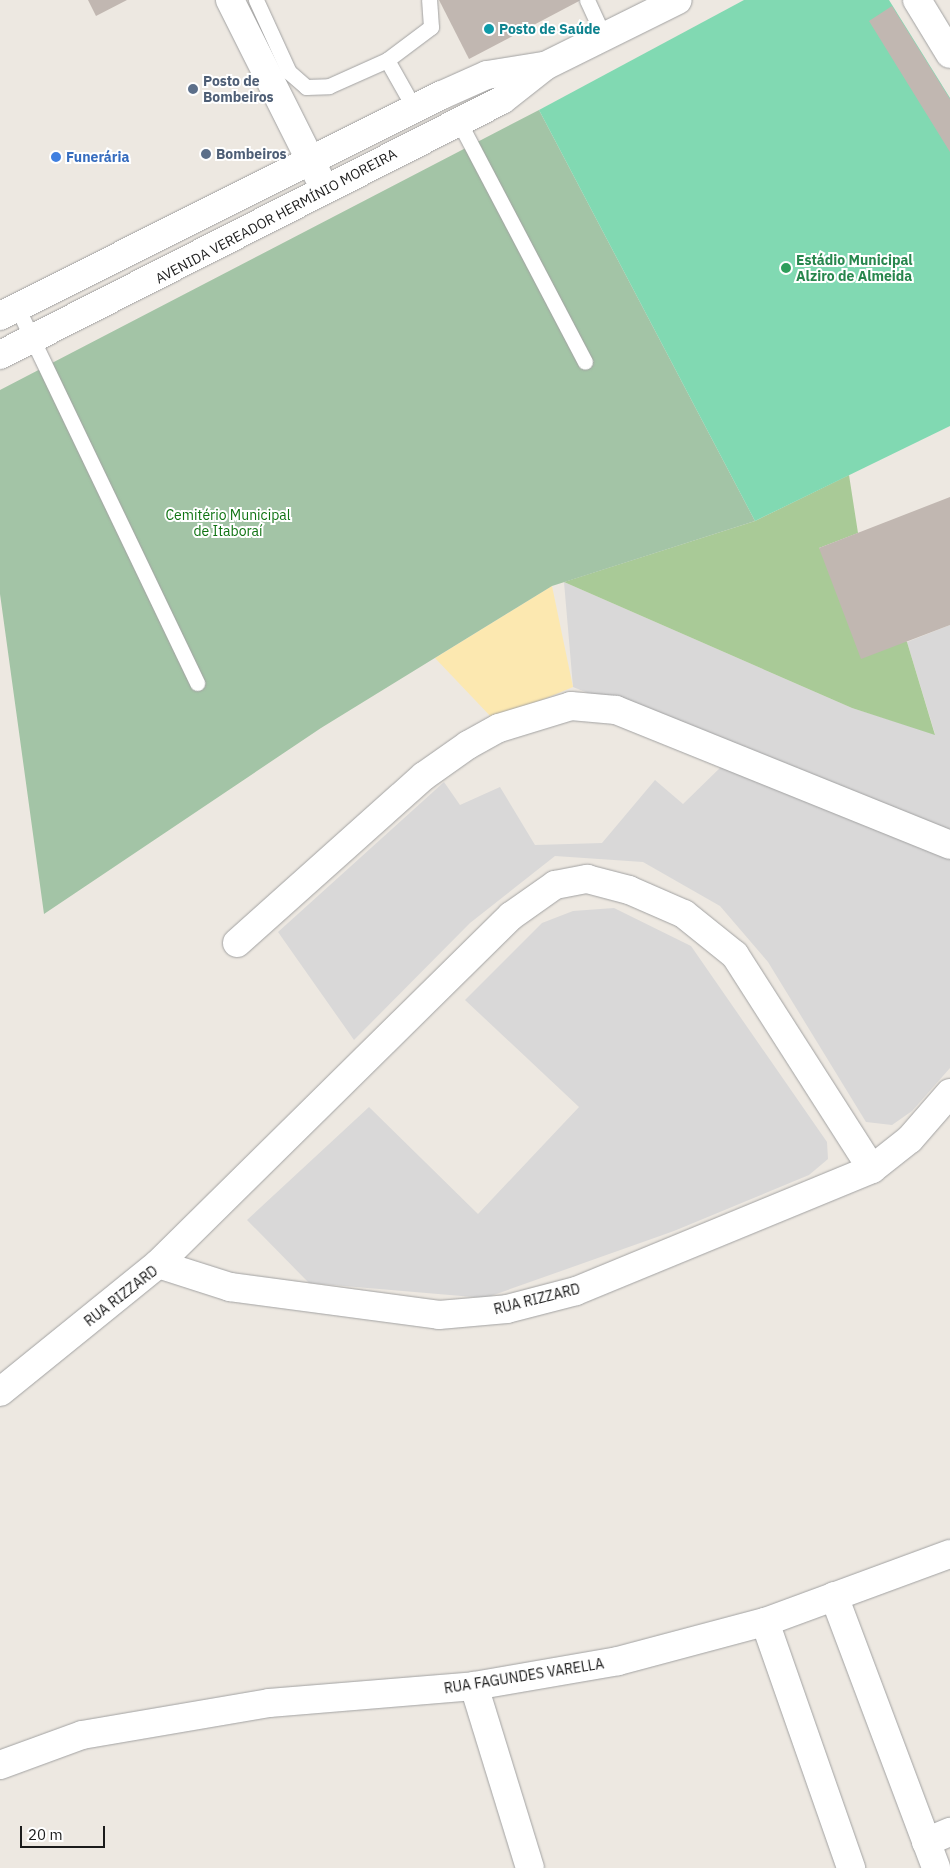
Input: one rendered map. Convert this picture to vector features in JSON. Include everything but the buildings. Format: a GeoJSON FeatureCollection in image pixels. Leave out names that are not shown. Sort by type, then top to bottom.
{"type":"FeatureCollection","features":[{"type":"Feature","properties":{"kind":"street"},"geometry":{"type":"LineString","coordinates":[[230,0],[325,190]]}},
{"type":"Feature","properties":{"kind":"street","name":"AVENIDA VEREADOR HERMÍNIO MOREIRA"},"geometry":{"type":"LineString","coordinates":[[0,355],[325,190],[458,120],[502,100],[545,66],[678,0]]}},
{"type":"Feature","properties":{"kind":"street"},"geometry":{"type":"LineString","coordinates":[[917,0],[950,54]]}},
{"type":"Feature","properties":{"kind":"street","name":"AVENIDA VEREADOR HERMÍNIO MOREIRA"},"geometry":{"type":"LineString","coordinates":[[8,312],[308,158],[414,108],[487,75],[545,66]]}},
{"type":"Feature","properties":{"kind":"street"},"geometry":{"type":"LineString","coordinates":[[237,942],[424,776],[468,745],[498,728],[571,706],[616,710],[950,846]]}},
{"type":"Feature","properties":{"kind":"street"},"geometry":{"type":"LineString","coordinates":[[158,1264],[511,916],[555,885],[587,880],[629,890],[684,914],[735,955],[872,1169]]}},
{"type":"Feature","properties":{"kind":"street","name":"RUA RIZZARD"},"geometry":{"type":"LineString","coordinates":[[0,1392],[158,1264],[230,1287],[350,1306],[439,1315],[507,1309],[576,1291],[872,1169],[910,1139],[950,1093]]}},
{"type":"Feature","properties":{"kind":"street","name":"RUA FAGUNDES VARELLA"},"geometry":{"type":"LineString","coordinates":[[0,1765],[82,1736],[269,1703],[474,1686],[618,1661],[765,1622],[950,1554]]}},
{"type":"Feature","properties":{"kind":"street"},"geometry":{"type":"LineString","coordinates":[[834,1596],[938,1837],[936,1868]]}},
{"type":"Feature","properties":{"kind":"street"},"geometry":{"type":"LineString","coordinates":[[765,1622],[851,1868]]}},
{"type":"Feature","properties":{"kind":"street"},"geometry":{"type":"LineString","coordinates":[[474,1686],[530,1868]]}},
{"type":"Feature","properties":{"kind":"lane"},"geometry":{"type":"LineString","coordinates":[[256,0],[289,72],[306,87],[329,86],[387,60],[431,27],[429,0]]}},
{"type":"Feature","properties":{"kind":"lane"},"geometry":{"type":"LineString","coordinates":[[587,0],[604,37]]}},
{"type":"Feature","properties":{"kind":"lane"},"geometry":{"type":"LineString","coordinates":[[387,60],[414,108]]}},
{"type":"Feature","properties":{"kind":"lane"},"geometry":{"type":"LineString","coordinates":[[458,120],[585,362]]}},
{"type":"Feature","properties":{"kind":"lane"},"geometry":{"type":"LineString","coordinates":[[8,312],[31,340],[197,683]]}},
{"type":"Feature","properties":{"kind":"shaded area"},"geometry":{"type":"Polygon","coordinates":[[[564,582],[852,708],[935,734],[907,642],[950,625],[950,839],[573,687],[564,582]]]}},
{"type":"Feature","properties":{"kind":"shaded area"},"geometry":{"type":"Polygon","coordinates":[[[725,763],[950,856],[950,1068],[912,1111],[892,1125],[866,1122],[768,962],[720,906],[643,862],[555,856],[470,923],[354,1040],[278,932],[444,782],[460,805],[500,787],[535,845],[602,843],[655,780],[683,804],[725,763]]]}},
{"type":"Feature","properties":{"kind":"shaded area"},"geometry":{"type":"Polygon","coordinates":[[[614,908],[691,946],[827,1142],[828,1159],[809,1175],[674,1231],[485,1298],[309,1283],[247,1220],[369,1107],[478,1214],[579,1107],[465,1000],[542,923],[573,911],[614,908]]]}},
{"type":"Feature","properties":{"kind":"green space","name":"Estádio Municipal Alziro de Almeida"},"geometry":{"type":"Polygon","coordinates":[[[744,0],[889,0],[950,98],[950,426],[755,521],[539,110],[744,0]]]}},
{"type":"Feature","properties":{"kind":"green space","name":"Cemitério Municipal de Itaboraí"},"geometry":{"type":"Polygon","coordinates":[[[539,110],[755,521],[552,586],[321,728],[44,914],[0,594],[0,390],[539,110]]]}},
{"type":"Feature","properties":{"kind":"green space"},"geometry":{"type":"Polygon","coordinates":[[[849,475],[858,533],[819,548],[907,642],[935,735],[852,708],[564,582],[755,521],[849,475]]]}},
{"type":"Feature","properties":{"kind":"sand"},"geometry":{"type":"Polygon","coordinates":[[[552,586],[573,687],[494,720],[435,658],[552,586]]]}},
{"type":"Feature","properties":{"kind":"place","name":"Posto de Saúde"},"geometry":{"type":"Point","coordinates":[489,29]}},
{"type":"Feature","properties":{"kind":"place","name":"Posto de Bombeiros"},"geometry":{"type":"Point","coordinates":[193,89]}},
{"type":"Feature","properties":{"kind":"place","name":"Bombeiros"},"geometry":{"type":"Point","coordinates":[206,154]}},
{"type":"Feature","properties":{"kind":"place","name":"Funerária"},"geometry":{"type":"Point","coordinates":[56,157]}},
{"type":"Feature","properties":{"kind":"place","name":"Estádio Municipal Alziro de Almeida"},"geometry":{"type":"Point","coordinates":[786,268]}}]}
